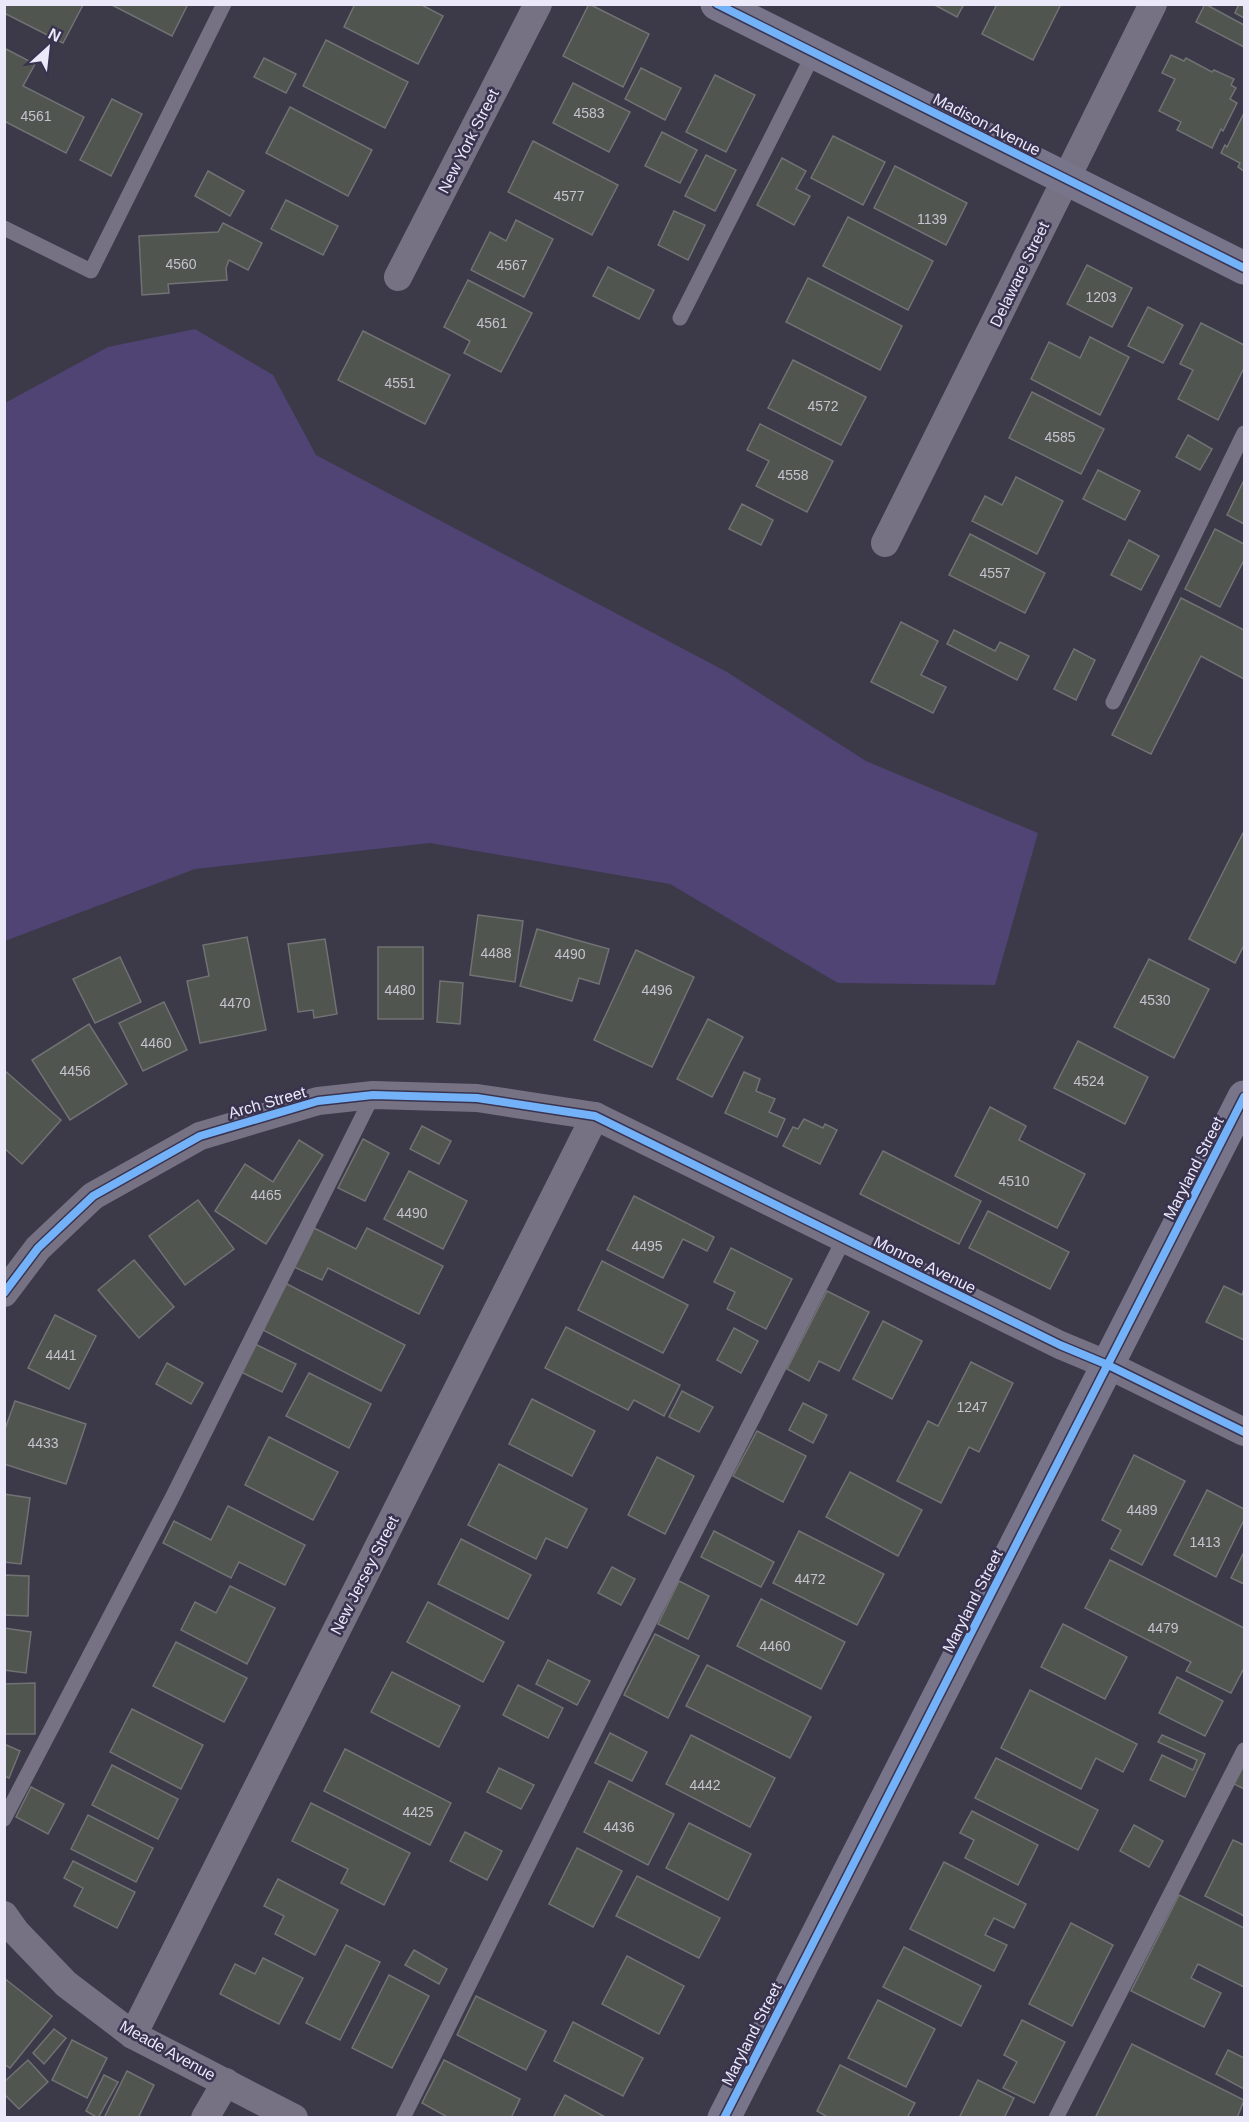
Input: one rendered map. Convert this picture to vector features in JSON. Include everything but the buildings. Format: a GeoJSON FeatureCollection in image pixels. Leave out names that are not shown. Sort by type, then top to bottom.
{"type":"FeatureCollection","features":[{"type":"Feature","properties":{"kind":"street","name":"New York Street"},"geometry":{"type":"LineString","coordinates":[[398,278],[538,4]]}},
{"type":"Feature","properties":{"kind":"street","name":"Madison Avenue"},"geometry":{"type":"LineString","coordinates":[[717,4],[1245,268]]}},
{"type":"Feature","properties":{"kind":"street","name":"Delaware Street"},"geometry":{"type":"LineString","coordinates":[[885,543],[1153,4]]}},
{"type":"Feature","properties":{"kind":"street","name":"Arch Street"},"geometry":{"type":"LineString","coordinates":[[4,1293],[38,1248],[93,1196],[200,1136],[318,1101],[373,1095],[477,1098],[595,1116]]}},
{"type":"Feature","properties":{"kind":"street","name":"Maryland Street"},"geometry":{"type":"LineString","coordinates":[[724,2118],[1245,1097]]}},
{"type":"Feature","properties":{"kind":"street","name":"Monroe Avenue"},"geometry":{"type":"LineString","coordinates":[[595,1116],[1059,1345],[1108,1365],[1245,1432]]}},
{"type":"Feature","properties":{"kind":"street","name":"New Jersey Street"},"geometry":{"type":"LineString","coordinates":[[133,2035],[595,1116]]}},
{"type":"Feature","properties":{"kind":"street","name":"Meade Avenue"},"geometry":{"type":"LineString","coordinates":[[4,1916],[16,1932],[66,1983],[133,2035],[294,2118]]}},
{"type":"Feature","properties":{"kind":"street"},"geometry":{"type":"LineString","coordinates":[[206,2118],[226,2082]]}},
{"type":"Feature","properties":{"kind":"lane"},"geometry":{"type":"LineString","coordinates":[[4,228],[91,271],[224,4]]}},
{"type":"Feature","properties":{"kind":"lane"},"geometry":{"type":"LineString","coordinates":[[680,318],[814,53]]}},
{"type":"Feature","properties":{"kind":"lane"},"geometry":{"type":"LineString","coordinates":[[1113,702],[1245,433]]}},
{"type":"Feature","properties":{"kind":"lane"},"geometry":{"type":"LineString","coordinates":[[4,1819],[173,1496],[373,1095]]}},
{"type":"Feature","properties":{"kind":"lane"},"geometry":{"type":"LineString","coordinates":[[403,2118],[630,1660],[844,1239]]}},
{"type":"Feature","properties":{"kind":"lane"},"geometry":{"type":"LineString","coordinates":[[1056,2118],[1245,1750]]}},
{"type":"Feature","properties":{"kind":"shaded area"},"geometry":{"type":"Polygon","coordinates":[[[195,329],[273,375],[316,455],[727,672],[866,761],[1038,833],[995,985],[838,983],[670,884],[430,843],[195,869],[5,941],[5,403],[108,347],[195,329]]]}},
{"type":"Feature","properties":{"kind":"cycle path"},"geometry":{"type":"LineString","coordinates":[[717,4],[1244,268]]}},
{"type":"Feature","properties":{"kind":"cycle path"},"geometry":{"type":"LineString","coordinates":[[4,1293],[38,1248],[93,1196],[200,1136],[318,1101],[373,1095],[477,1098],[595,1116],[1060,1345],[1108,1365],[1244,1432]]}},
{"type":"Feature","properties":{"kind":"cycle path"},"geometry":{"type":"LineString","coordinates":[[724,2118],[1244,1097]]}}]}
